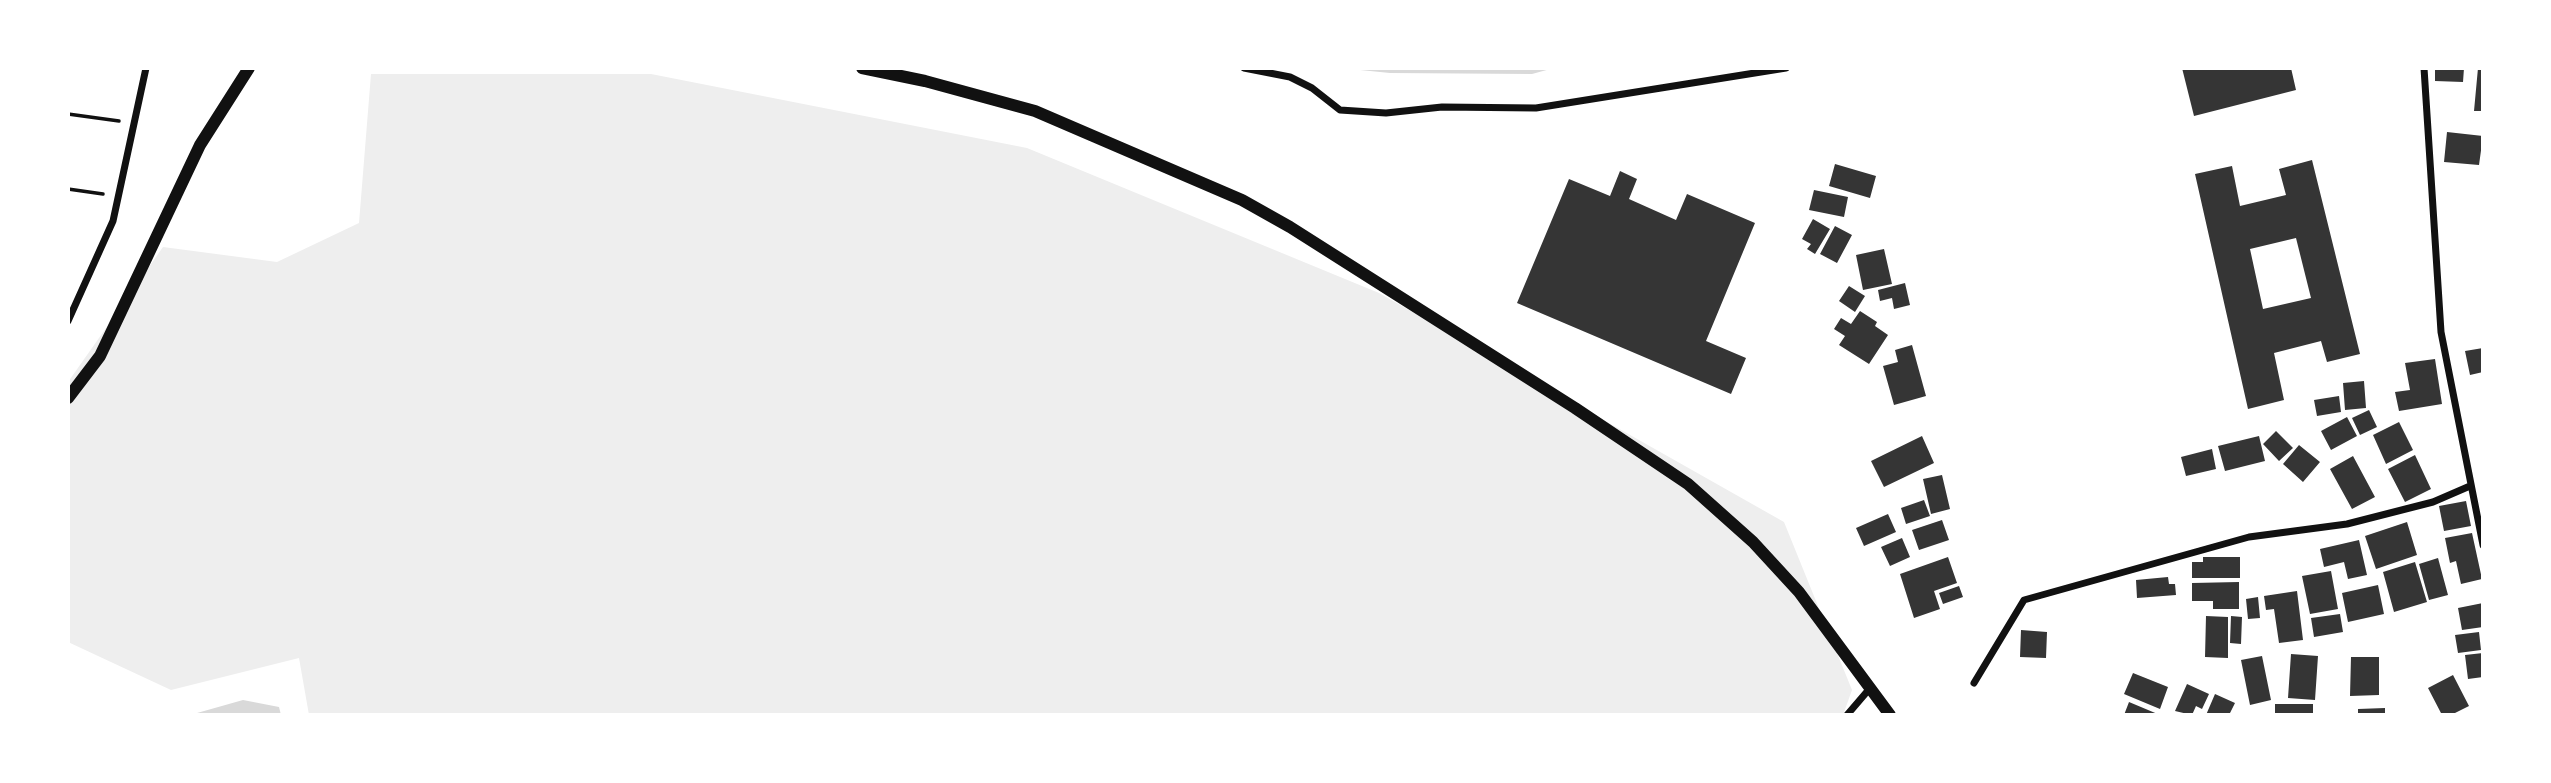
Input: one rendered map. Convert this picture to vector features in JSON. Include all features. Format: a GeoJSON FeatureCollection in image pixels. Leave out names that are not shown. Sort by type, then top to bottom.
{"type":"FeatureCollection","features":[{"type":"Feature","properties":{"kind":"main road"},"geometry":{"type":"LineString","coordinates":[[68,398],[100,356],[200,145],[249,68]]}},
{"type":"Feature","properties":{"kind":"main road"},"geometry":{"type":"LineString","coordinates":[[862,68],[925,81],[1035,111],[1242,200],[1290,227],[1575,408],[1688,484],[1753,542],[1799,592],[1890,715]]}},
{"type":"Feature","properties":{"kind":"street"},"geometry":{"type":"LineString","coordinates":[[68,321],[113,221],[146,68]]}},
{"type":"Feature","properties":{"kind":"street"},"geometry":{"type":"LineString","coordinates":[[1244,68],[1290,77],[1312,88],[1340,110],[1386,113],[1442,107],[1536,108],[1786,68]]}},
{"type":"Feature","properties":{"kind":"street"},"geometry":{"type":"LineString","coordinates":[[2424,68],[2441,332],[2483,545]]}},
{"type":"Feature","properties":{"kind":"street"},"geometry":{"type":"LineString","coordinates":[[1974,683],[2024,600],[2249,537],[2347,524],[2432,502],[2470,486]]}},
{"type":"Feature","properties":{"kind":"street"},"geometry":{"type":"LineString","coordinates":[[1847,715],[1871,687]]}},
{"type":"Feature","properties":{"kind":"path"},"geometry":{"type":"LineString","coordinates":[[68,114],[119,121]]}},
{"type":"Feature","properties":{"kind":"path"},"geometry":{"type":"LineString","coordinates":[[68,189],[103,194]]}},
{"type":"Feature","properties":{"kind":"shaded area"},"geometry":{"type":"Polygon","coordinates":[[[1340,68],[1554,68],[1532,74],[1390,73],[1340,68]]]}},
{"type":"Feature","properties":{"kind":"shaded area"},"geometry":{"type":"Polygon","coordinates":[[[371,74],[651,74],[1027,148],[1379,293],[1784,522],[1852,690],[1843,715],[309,715],[299,658],[171,690],[68,642],[68,382],[163,247],[277,262],[359,223],[371,74]]]}},
{"type":"Feature","properties":{"kind":"shaded area"},"geometry":{"type":"Polygon","coordinates":[[[243,700],[279,707],[281,715],[190,715],[243,700]]]}},
{"type":"Feature","properties":{"kind":"building"},"geometry":{"type":"Polygon","coordinates":[[[2182,68],[2291,68],[2296,90],[2194,116],[2182,68]]]}},
{"type":"Feature","properties":{"kind":"building"},"geometry":{"type":"Polygon","coordinates":[[[2435,68],[2464,68],[2463,82],[2435,81],[2435,68]]]}},
{"type":"Feature","properties":{"kind":"building"},"geometry":{"type":"Polygon","coordinates":[[[2478,68],[2483,68],[2483,111],[2474,111],[2478,68]]]}},
{"type":"Feature","properties":{"kind":"building"},"geometry":{"type":"Polygon","coordinates":[[[2447,132],[2483,136],[2479,165],[2444,162],[2447,132]]]}},
{"type":"Feature","properties":{"kind":"building"},"geometry":{"type":"Polygon","coordinates":[[[2312,160],[2360,354],[2327,362],[2321,341],[2274,353],[2284,400],[2248,409],[2195,174],[2232,166],[2240,206],[2286,195],[2279,169],[2312,160]],[[2296,238],[2250,249],[2263,309],[2311,298],[2296,238]]]}},
{"type":"Feature","properties":{"kind":"building"},"geometry":{"type":"Polygon","coordinates":[[[1835,164],[1876,176],[1870,198],[1829,186],[1835,164]]]}},
{"type":"Feature","properties":{"kind":"building"},"geometry":{"type":"Polygon","coordinates":[[[1620,171],[1637,179],[1629,199],[1676,220],[1687,194],[1755,223],[1706,341],[1746,358],[1731,394],[1517,303],[1569,179],[1610,196],[1620,171]]]}},
{"type":"Feature","properties":{"kind":"building"},"geometry":{"type":"Polygon","coordinates":[[[1814,190],[1848,197],[1844,217],[1809,210],[1814,190]]]}},
{"type":"Feature","properties":{"kind":"building"},"geometry":{"type":"Polygon","coordinates":[[[1813,219],[1830,229],[1815,254],[1807,249],[1811,244],[1802,239],[1813,219]]]}},
{"type":"Feature","properties":{"kind":"building"},"geometry":{"type":"Polygon","coordinates":[[[1835,226],[1852,235],[1837,263],[1820,254],[1835,226]]]}},
{"type":"Feature","properties":{"kind":"building"},"geometry":{"type":"Polygon","coordinates":[[[1884,249],[1892,284],[1863,290],[1856,255],[1884,249]]]}},
{"type":"Feature","properties":{"kind":"building"},"geometry":{"type":"Polygon","coordinates":[[[1905,283],[1910,305],[1894,309],[1892,298],[1880,301],[1878,290],[1905,283]]]}},
{"type":"Feature","properties":{"kind":"building"},"geometry":{"type":"Polygon","coordinates":[[[1849,286],[1865,296],[1855,312],[1839,301],[1849,286]]]}},
{"type":"Feature","properties":{"kind":"building"},"geometry":{"type":"Polygon","coordinates":[[[1860,311],[1877,322],[1875,326],[1888,335],[1869,364],[1839,345],[1845,336],[1834,329],[1841,318],[1851,324],[1860,311]]]}},
{"type":"Feature","properties":{"kind":"building"},"geometry":{"type":"Polygon","coordinates":[[[1912,345],[1926,396],[1894,405],[1883,366],[1898,362],[1895,350],[1912,345]]]}},
{"type":"Feature","properties":{"kind":"building"},"geometry":{"type":"Polygon","coordinates":[[[2483,348],[2483,372],[2470,375],[2465,351],[2483,348]]]}},
{"type":"Feature","properties":{"kind":"building"},"geometry":{"type":"Polygon","coordinates":[[[2435,359],[2442,404],[2399,411],[2395,392],[2410,390],[2405,363],[2435,359]]]}},
{"type":"Feature","properties":{"kind":"building"},"geometry":{"type":"Polygon","coordinates":[[[2364,381],[2366,408],[2345,410],[2343,383],[2364,381]]]}},
{"type":"Feature","properties":{"kind":"building"},"geometry":{"type":"Polygon","coordinates":[[[2339,396],[2341,412],[2317,416],[2314,400],[2339,396]]]}},
{"type":"Feature","properties":{"kind":"building"},"geometry":{"type":"Polygon","coordinates":[[[2369,410],[2377,427],[2360,435],[2352,418],[2369,410]]]}},
{"type":"Feature","properties":{"kind":"building"},"geometry":{"type":"Polygon","coordinates":[[[2347,417],[2357,436],[2331,450],[2321,431],[2347,417]]]}},
{"type":"Feature","properties":{"kind":"building"},"geometry":{"type":"Polygon","coordinates":[[[2399,422],[2413,450],[2386,464],[2373,435],[2399,422]]]}},
{"type":"Feature","properties":{"kind":"building"},"geometry":{"type":"Polygon","coordinates":[[[2276,431],[2293,448],[2279,461],[2263,444],[2276,431]]]}},
{"type":"Feature","properties":{"kind":"building"},"geometry":{"type":"Polygon","coordinates":[[[1922,436],[1934,463],[1884,487],[1871,461],[1922,436]]]}},
{"type":"Feature","properties":{"kind":"building"},"geometry":{"type":"Polygon","coordinates":[[[2259,436],[2265,461],[2225,471],[2218,446],[2259,436]]]}},
{"type":"Feature","properties":{"kind":"building"},"geometry":{"type":"Polygon","coordinates":[[[2299,445],[2320,462],[2303,482],[2283,464],[2299,445]]]}},
{"type":"Feature","properties":{"kind":"building"},"geometry":{"type":"Polygon","coordinates":[[[2212,449],[2216,469],[2186,476],[2181,457],[2212,449]]]}},
{"type":"Feature","properties":{"kind":"building"},"geometry":{"type":"Polygon","coordinates":[[[2415,455],[2431,489],[2405,502],[2388,469],[2415,455]]]}},
{"type":"Feature","properties":{"kind":"building"},"geometry":{"type":"Polygon","coordinates":[[[2353,456],[2375,497],[2352,509],[2330,469],[2353,456]]]}},
{"type":"Feature","properties":{"kind":"building"},"geometry":{"type":"Polygon","coordinates":[[[1942,475],[1950,509],[1931,514],[1923,479],[1942,475]]]}},
{"type":"Feature","properties":{"kind":"building"},"geometry":{"type":"Polygon","coordinates":[[[1924,500],[1930,516],[1906,524],[1901,508],[1924,500]]]}},
{"type":"Feature","properties":{"kind":"building"},"geometry":{"type":"Polygon","coordinates":[[[2466,501],[2471,526],[2444,531],[2439,506],[2466,501]]]}},
{"type":"Feature","properties":{"kind":"building"},"geometry":{"type":"Polygon","coordinates":[[[1888,514],[1896,532],[1864,546],[1856,528],[1888,514]]]}},
{"type":"Feature","properties":{"kind":"building"},"geometry":{"type":"Polygon","coordinates":[[[1942,520],[1949,540],[1919,550],[1912,530],[1942,520]]]}},
{"type":"Feature","properties":{"kind":"building"},"geometry":{"type":"Polygon","coordinates":[[[2407,522],[2417,555],[2376,569],[2365,536],[2407,522]]]}},
{"type":"Feature","properties":{"kind":"building"},"geometry":{"type":"Polygon","coordinates":[[[2472,533],[2482,579],[2461,584],[2456,561],[2450,563],[2445,538],[2472,533]]]}},
{"type":"Feature","properties":{"kind":"building"},"geometry":{"type":"Polygon","coordinates":[[[1902,538],[1910,557],[1890,566],[1881,547],[1902,538]]]}},
{"type":"Feature","properties":{"kind":"building"},"geometry":{"type":"Polygon","coordinates":[[[2359,540],[2367,575],[2348,579],[2344,562],[2324,567],[2320,549],[2359,540]]]}},
{"type":"Feature","properties":{"kind":"building"},"geometry":{"type":"Polygon","coordinates":[[[1948,557],[1957,583],[1934,591],[1940,609],[1914,618],[1900,574],[1948,557]]]}},
{"type":"Feature","properties":{"kind":"building"},"geometry":{"type":"Polygon","coordinates":[[[2203,557],[2240,557],[2240,578],[2192,578],[2192,562],[2203,562],[2203,557]]]}},
{"type":"Feature","properties":{"kind":"building"},"geometry":{"type":"Polygon","coordinates":[[[2438,558],[2448,595],[2429,600],[2419,564],[2438,558]]]}},
{"type":"Feature","properties":{"kind":"building"},"geometry":{"type":"Polygon","coordinates":[[[2415,562],[2427,602],[2394,612],[2383,572],[2415,562]]]}},
{"type":"Feature","properties":{"kind":"building"},"geometry":{"type":"Polygon","coordinates":[[[2331,571],[2338,609],[2310,614],[2302,576],[2331,571]]]}},
{"type":"Feature","properties":{"kind":"building"},"geometry":{"type":"Polygon","coordinates":[[[2168,577],[2169,584],[2175,584],[2176,595],[2137,598],[2136,580],[2168,577]]]}},
{"type":"Feature","properties":{"kind":"building"},"geometry":{"type":"Polygon","coordinates":[[[2239,582],[2239,609],[2213,609],[2213,601],[2192,601],[2192,583],[2239,582]]]}},
{"type":"Feature","properties":{"kind":"building"},"geometry":{"type":"Polygon","coordinates":[[[2378,585],[2384,614],[2348,622],[2342,593],[2378,585]]]}},
{"type":"Feature","properties":{"kind":"building"},"geometry":{"type":"Polygon","coordinates":[[[1959,586],[1963,597],[1943,604],[1939,593],[1959,586]]]}},
{"type":"Feature","properties":{"kind":"building"},"geometry":{"type":"Polygon","coordinates":[[[2297,591],[2303,640],[2279,643],[2274,609],[2266,610],[2264,596],[2297,591]]]}},
{"type":"Feature","properties":{"kind":"building"},"geometry":{"type":"Polygon","coordinates":[[[2258,597],[2260,618],[2248,619],[2246,599],[2258,597]]]}},
{"type":"Feature","properties":{"kind":"building"},"geometry":{"type":"Polygon","coordinates":[[[2483,603],[2483,627],[2462,630],[2458,608],[2483,603]]]}},
{"type":"Feature","properties":{"kind":"building"},"geometry":{"type":"Polygon","coordinates":[[[2340,614],[2343,632],[2314,637],[2311,618],[2340,614]]]}},
{"type":"Feature","properties":{"kind":"building"},"geometry":{"type":"Polygon","coordinates":[[[2206,616],[2228,617],[2228,658],[2205,657],[2206,616]]]}},
{"type":"Feature","properties":{"kind":"building"},"geometry":{"type":"Polygon","coordinates":[[[2231,616],[2242,617],[2241,644],[2230,643],[2231,616]]]}},
{"type":"Feature","properties":{"kind":"building"},"geometry":{"type":"Polygon","coordinates":[[[2021,630],[2047,632],[2046,658],[2020,657],[2021,630]]]}},
{"type":"Feature","properties":{"kind":"building"},"geometry":{"type":"Polygon","coordinates":[[[2479,632],[2481,650],[2458,653],[2455,635],[2479,632]]]}},
{"type":"Feature","properties":{"kind":"building"},"geometry":{"type":"Polygon","coordinates":[[[2483,653],[2483,677],[2468,679],[2465,655],[2483,653]]]}},
{"type":"Feature","properties":{"kind":"building"},"geometry":{"type":"Polygon","coordinates":[[[2291,654],[2318,656],[2315,700],[2288,698],[2291,654]]]}},
{"type":"Feature","properties":{"kind":"building"},"geometry":{"type":"Polygon","coordinates":[[[2262,656],[2271,700],[2250,705],[2241,660],[2262,656]]]}},
{"type":"Feature","properties":{"kind":"building"},"geometry":{"type":"Polygon","coordinates":[[[2351,657],[2379,657],[2379,695],[2350,696],[2351,657]]]}},
{"type":"Feature","properties":{"kind":"building"},"geometry":{"type":"Polygon","coordinates":[[[2133,673],[2168,687],[2160,709],[2124,694],[2133,673]]]}},
{"type":"Feature","properties":{"kind":"building"},"geometry":{"type":"Polygon","coordinates":[[[2453,675],[2469,706],[2451,715],[2442,715],[2428,688],[2453,675]]]}},
{"type":"Feature","properties":{"kind":"building"},"geometry":{"type":"Polygon","coordinates":[[[2187,684],[2209,694],[2202,709],[2196,706],[2192,715],[2175,711],[2187,684]]]}},
{"type":"Feature","properties":{"kind":"building"},"geometry":{"type":"Polygon","coordinates":[[[2215,694],[2235,703],[2229,715],[2206,715],[2215,694]]]}},
{"type":"Feature","properties":{"kind":"building"},"geometry":{"type":"Polygon","coordinates":[[[2129,702],[2160,715],[2124,715],[2129,702]]]}},
{"type":"Feature","properties":{"kind":"building"},"geometry":{"type":"Polygon","coordinates":[[[2275,704],[2313,704],[2313,715],[2275,715],[2275,704]]]}},
{"type":"Feature","properties":{"kind":"building"},"geometry":{"type":"Polygon","coordinates":[[[2385,708],[2385,715],[2358,715],[2358,709],[2385,708]]]}}]}
